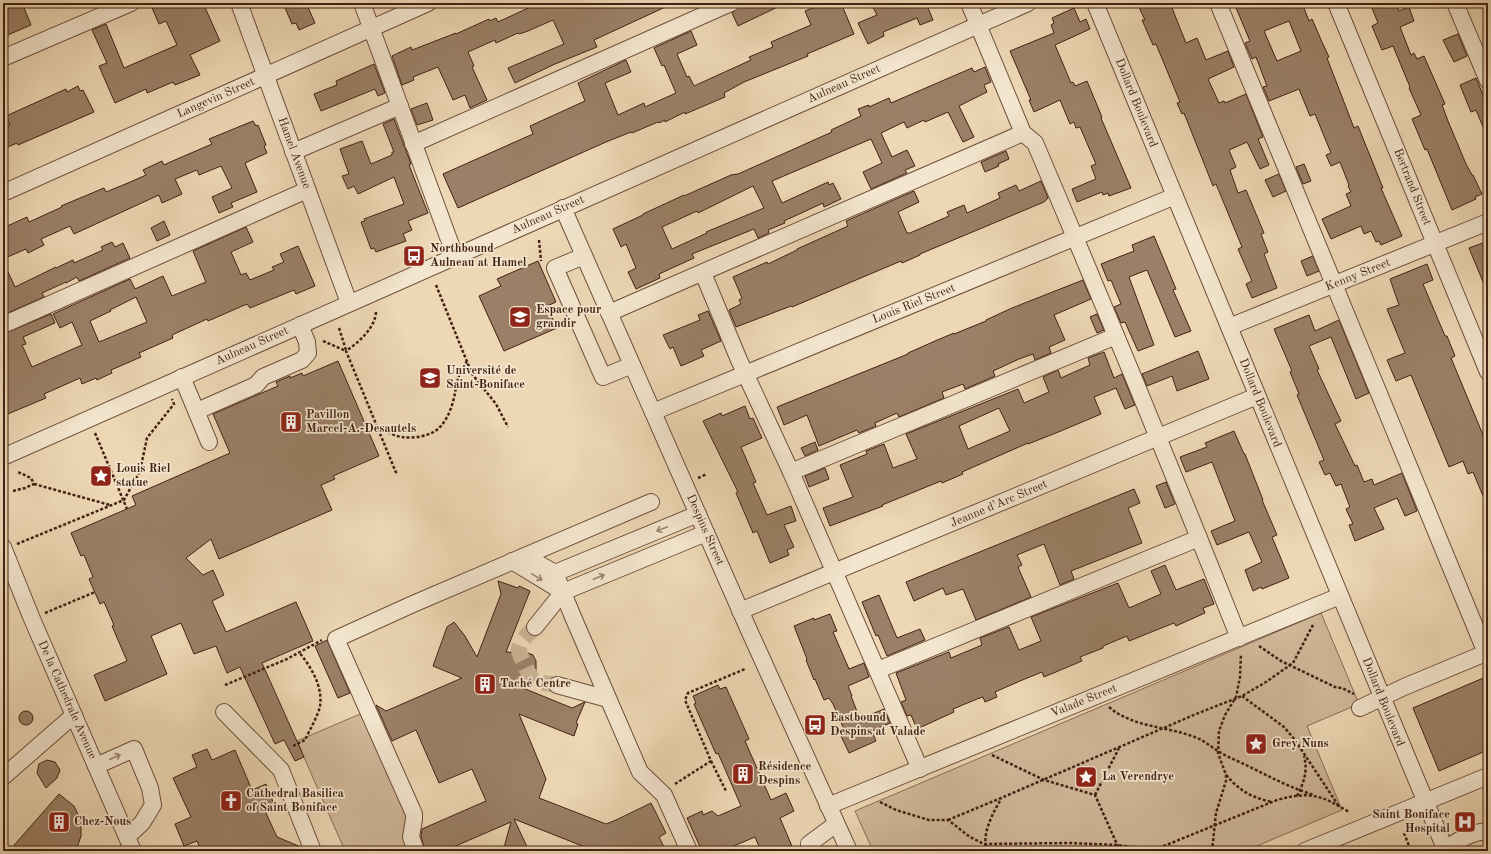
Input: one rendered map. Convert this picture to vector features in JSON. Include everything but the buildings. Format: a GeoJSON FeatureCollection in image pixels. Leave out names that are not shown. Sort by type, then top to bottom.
{"type":"FeatureCollection","features":[{"type":"Feature","properties":{"kind":"street"},"geometry":{"type":"LineString","coordinates":[[3,58],[131,3]]}},
{"type":"Feature","properties":{"kind":"street","name":"Hamel Avenue"},"geometry":{"type":"LineString","coordinates":[[239,3],[348,304]]}},
{"type":"Feature","properties":{"kind":"street"},"geometry":{"type":"LineString","coordinates":[[362,3],[455,256]]}},
{"type":"Feature","properties":{"kind":"street","name":"Langevin Street"},"geometry":{"type":"LineString","coordinates":[[3,193],[428,3]]}},
{"type":"Feature","properties":{"kind":"street"},"geometry":{"type":"LineString","coordinates":[[413,144],[730,3]]}},
{"type":"Feature","properties":{"kind":"street"},"geometry":{"type":"LineString","coordinates":[[969,3],[1023,133],[1034,143],[1075,237],[1199,538],[1243,636]]}},
{"type":"Feature","properties":{"kind":"street","name":"Aulneau Street"},"geometry":{"type":"LineString","coordinates":[[3,457],[88,418],[1028,3]]}},
{"type":"Feature","properties":{"kind":"street","name":"Dollard Boulevard"},"geometry":{"type":"LineString","coordinates":[[1095,3],[1445,850]]}},
{"type":"Feature","properties":{"kind":"street"},"geometry":{"type":"LineString","coordinates":[[1218,3],[1487,652],[1381,698],[1358,701]]}},
{"type":"Feature","properties":{"kind":"street","name":"Bertrand Street"},"geometry":{"type":"LineString","coordinates":[[1336,3],[1488,372]]}},
{"type":"Feature","properties":{"kind":"street"},"geometry":{"type":"LineString","coordinates":[[1455,3],[1488,81]]}},
{"type":"Feature","properties":{"kind":"street"},"geometry":{"type":"LineString","coordinates":[[293,152],[400,106]]}},
{"type":"Feature","properties":{"kind":"street"},"geometry":{"type":"LineString","coordinates":[[609,313],[1023,133]]}},
{"type":"Feature","properties":{"kind":"street"},"geometry":{"type":"LineString","coordinates":[[3,324],[307,190]]}},
{"type":"Feature","properties":{"kind":"street","name":"Louis Riel Street"},"geometry":{"type":"LineString","coordinates":[[653,412],[1175,196]]}},
{"type":"Feature","properties":{"kind":"street","name":"Despins Street"},"geometry":{"type":"LineString","coordinates":[[563,208],[740,611],[849,851]]}},
{"type":"Feature","properties":{"kind":"street","name":"Kenny Street"},"geometry":{"type":"LineString","coordinates":[[1229,327],[1488,222]]}},
{"type":"Feature","properties":{"kind":"street"},"geometry":{"type":"LineString","coordinates":[[584,256],[555,268],[580,327],[603,378],[632,365]]}},
{"type":"Feature","properties":{"kind":"street"},"geometry":{"type":"LineString","coordinates":[[703,273],[745,374],[753,388],[791,472],[920,768]]}},
{"type":"Feature","properties":{"kind":"street"},"geometry":{"type":"LineString","coordinates":[[197,411],[256,385],[264,377],[302,360],[308,354],[307,342],[300,325]]}},
{"type":"Feature","properties":{"kind":"street"},"geometry":{"type":"LineString","coordinates":[[791,472],[1116,336]]}},
{"type":"Feature","properties":{"kind":"street"},"geometry":{"type":"LineString","coordinates":[[182,377],[209,442]]}},
{"type":"Feature","properties":{"kind":"street","name":"Jeanne d’Arc Street"},"geometry":{"type":"LineString","coordinates":[[740,611],[1257,396]]}},
{"type":"Feature","properties":{"kind":"street"},"geometry":{"type":"LineString","coordinates":[[416,851],[411,837],[414,814],[336,639],[413,604],[651,502]]}},
{"type":"Feature","properties":{"kind":"street"},"geometry":{"type":"LineString","coordinates":[[555,573],[698,514]]}},
{"type":"Feature","properties":{"kind":"street"},"geometry":{"type":"LineString","coordinates":[[535,627],[563,592],[706,533]]}},
{"type":"Feature","properties":{"kind":"street"},"geometry":{"type":"LineString","coordinates":[[878,670],[1199,538]]}},
{"type":"Feature","properties":{"kind":"street","name":"De la Cathedrale Avenue"},"geometry":{"type":"LineString","coordinates":[[3,548],[32,619],[130,844]]}},
{"type":"Feature","properties":{"kind":"street"},"geometry":{"type":"LineString","coordinates":[[519,558],[555,573],[640,772],[664,795],[689,851]]}},
{"type":"Feature","properties":{"kind":"street"},"geometry":{"type":"LineString","coordinates":[[519,558],[563,592]]}},
{"type":"Feature","properties":{"kind":"street","name":"Valade Street"},"geometry":{"type":"LineString","coordinates":[[828,806],[1340,596]]}},
{"type":"Feature","properties":{"kind":"street"},"geometry":{"type":"LineString","coordinates":[[557,685],[608,699]]}},
{"type":"Feature","properties":{"kind":"street"},"geometry":{"type":"LineString","coordinates":[[224,712],[281,770],[313,851]]}},
{"type":"Feature","properties":{"kind":"street"},"geometry":{"type":"LineString","coordinates":[[3,776],[74,715]]}},
{"type":"Feature","properties":{"kind":"street"},"geometry":{"type":"LineString","coordinates":[[96,766],[134,749],[150,788],[153,805],[130,844]]}},
{"type":"Feature","properties":{"kind":"street"},"geometry":{"type":"LineString","coordinates":[[1305,851],[1488,776]]}},
{"type":"Feature","properties":{"kind":"street"},"geometry":{"type":"LineString","coordinates":[[812,851],[808,844],[836,824]]}},
{"type":"Feature","properties":{"kind":"street"},"geometry":{"type":"LineString","coordinates":[[1445,850],[1466,836],[1475,832],[1488,831]]}},
{"type":"Feature","properties":{"kind":"path"},"geometry":{"type":"LineString","coordinates":[[436,285],[472,374],[496,404],[508,427]]}},
{"type":"Feature","properties":{"kind":"path"},"geometry":{"type":"LineString","coordinates":[[322,341],[346,350],[352,347],[371,328],[376,320],[376,312]]}},
{"type":"Feature","properties":{"kind":"path"},"geometry":{"type":"LineString","coordinates":[[340,328],[346,350],[396,475]]}},
{"type":"Feature","properties":{"kind":"path"},"geometry":{"type":"LineString","coordinates":[[378,429],[401,437],[413,438],[429,434],[440,428],[448,416],[456,384],[463,366],[467,362]]}},
{"type":"Feature","properties":{"kind":"path"},"geometry":{"type":"LineString","coordinates":[[3,548],[124,500],[140,471],[147,438],[174,404],[166,384]]}},
{"type":"Feature","properties":{"kind":"path"},"geometry":{"type":"LineString","coordinates":[[88,418],[127,509]]}},
{"type":"Feature","properties":{"kind":"path"},"geometry":{"type":"LineString","coordinates":[[18,472],[31,478],[34,484]]}},
{"type":"Feature","properties":{"kind":"path"},"geometry":{"type":"LineString","coordinates":[[13,491],[34,484],[110,506]]}},
{"type":"Feature","properties":{"kind":"path"},"geometry":{"type":"LineString","coordinates":[[32,619],[94,592]]}},
{"type":"Feature","properties":{"kind":"path"},"geometry":{"type":"LineString","coordinates":[[875,800],[929,820],[948,820],[1165,729],[1236,697],[1242,696],[1293,663],[1324,603]]}},
{"type":"Feature","properties":{"kind":"path"},"geometry":{"type":"LineString","coordinates":[[1243,636],[1266,652],[1290,665],[1335,687],[1342,688],[1358,701]]}},
{"type":"Feature","properties":{"kind":"path"},"geometry":{"type":"LineString","coordinates":[[1212,851],[1216,813],[1226,781],[1226,775],[1218,751],[1219,731],[1225,715],[1236,697],[1240,677],[1243,636]]}},
{"type":"Feature","properties":{"kind":"path"},"geometry":{"type":"LineString","coordinates":[[225,685],[288,659],[327,638],[336,639]]}},
{"type":"Feature","properties":{"kind":"path"},"geometry":{"type":"LineString","coordinates":[[293,746],[305,740],[320,706],[319,688],[310,666],[299,652]]}},
{"type":"Feature","properties":{"kind":"path"},"geometry":{"type":"LineString","coordinates":[[726,792],[685,700],[688,693],[745,669]]}},
{"type":"Feature","properties":{"kind":"path"},"geometry":{"type":"LineString","coordinates":[[1099,695],[1110,708],[1128,719],[1198,738],[1218,751],[1300,790],[1328,800],[1349,812]]}},
{"type":"Feature","properties":{"kind":"path"},"geometry":{"type":"LineString","coordinates":[[1242,696],[1284,727],[1295,740],[1339,806]]}},
{"type":"Feature","properties":{"kind":"path"},"geometry":{"type":"LineString","coordinates":[[974,746],[1044,780],[1095,795],[1120,851]]}},
{"type":"Feature","properties":{"kind":"path"},"geometry":{"type":"LineString","coordinates":[[1095,795],[1118,748]]}},
{"type":"Feature","properties":{"kind":"path"},"geometry":{"type":"LineString","coordinates":[[1297,796],[1304,780],[1304,754]]}},
{"type":"Feature","properties":{"kind":"path"},"geometry":{"type":"LineString","coordinates":[[662,793],[711,761]]}},
{"type":"Feature","properties":{"kind":"path"},"geometry":{"type":"LineString","coordinates":[[1226,775],[1236,785],[1249,794],[1272,802]]}},
{"type":"Feature","properties":{"kind":"path"},"geometry":{"type":"LineString","coordinates":[[1153,851],[1272,802],[1297,796],[1314,795]]}},
{"type":"Feature","properties":{"kind":"path"},"geometry":{"type":"LineString","coordinates":[[987,851],[984,844],[990,822],[1001,798]]}},
{"type":"Feature","properties":{"kind":"path"},"geometry":{"type":"LineString","coordinates":[[948,820],[970,838],[984,844],[994,851]]}},
{"type":"Feature","properties":{"kind":"path"},"geometry":{"type":"LineString","coordinates":[[1404,833],[1411,851]]}},
{"type":"Feature","properties":{"kind":"path"},"geometry":{"type":"LineString","coordinates":[[984,844],[1118,845],[1158,851]]}},
{"type":"Feature","properties":{"kind":"shaded area"},"geometry":{"type":"Polygon","coordinates":[[[1321,613],[1359,704],[1307,726],[1342,810],[1245,851],[873,851],[855,811],[1321,613]]]}},
{"type":"Feature","properties":{"kind":"shaded area"},"geometry":{"type":"Polygon","coordinates":[[[367,711],[414,814],[416,851],[345,851],[297,741],[367,711]]]}},
{"type":"Feature","properties":{"kind":"tunnel"},"geometry":{"type":"LineString","coordinates":[[535,627],[520,644],[520,654],[532,678],[538,682],[557,685]]}},
{"type":"Feature","properties":{"kind":"place","name":"Northbound Aulneau at Hamel"},"geometry":{"type":"Point","coordinates":[414,256]}},
{"type":"Feature","properties":{"kind":"place","name":"Espace pour grandir"},"geometry":{"type":"Point","coordinates":[520,317]}},
{"type":"Feature","properties":{"kind":"place","name":"Université de Saint-Boniface"},"geometry":{"type":"Point","coordinates":[430,378]}},
{"type":"Feature","properties":{"kind":"place","name":"Pavillon Marcel-A.-Desautels"},"geometry":{"type":"Point","coordinates":[291,422]}},
{"type":"Feature","properties":{"kind":"place","name":"Louis Riel statue"},"geometry":{"type":"Point","coordinates":[101,476]}},
{"type":"Feature","properties":{"kind":"place","name":"Taché Centre"},"geometry":{"type":"Point","coordinates":[485,684]}},
{"type":"Feature","properties":{"kind":"place","name":"Eastbound Despins at Valade"},"geometry":{"type":"Point","coordinates":[815,725]}},
{"type":"Feature","properties":{"kind":"place","name":"Grey Nuns"},"geometry":{"type":"Point","coordinates":[1256,744]}},
{"type":"Feature","properties":{"kind":"place","name":"Résidence Despins"},"geometry":{"type":"Point","coordinates":[743,774]}},
{"type":"Feature","properties":{"kind":"place","name":"La Verendrye"},"geometry":{"type":"Point","coordinates":[1086,777]}},
{"type":"Feature","properties":{"kind":"place","name":"Cathedral Basilica of Saint Boniface"},"geometry":{"type":"Point","coordinates":[231,801]}},
{"type":"Feature","properties":{"kind":"place","name":"Chez-Nous"},"geometry":{"type":"Point","coordinates":[59,822]}},
{"type":"Feature","properties":{"kind":"place","name":"Saint Boniface Hospital"},"geometry":{"type":"Point","coordinates":[1465,822]}}]}
